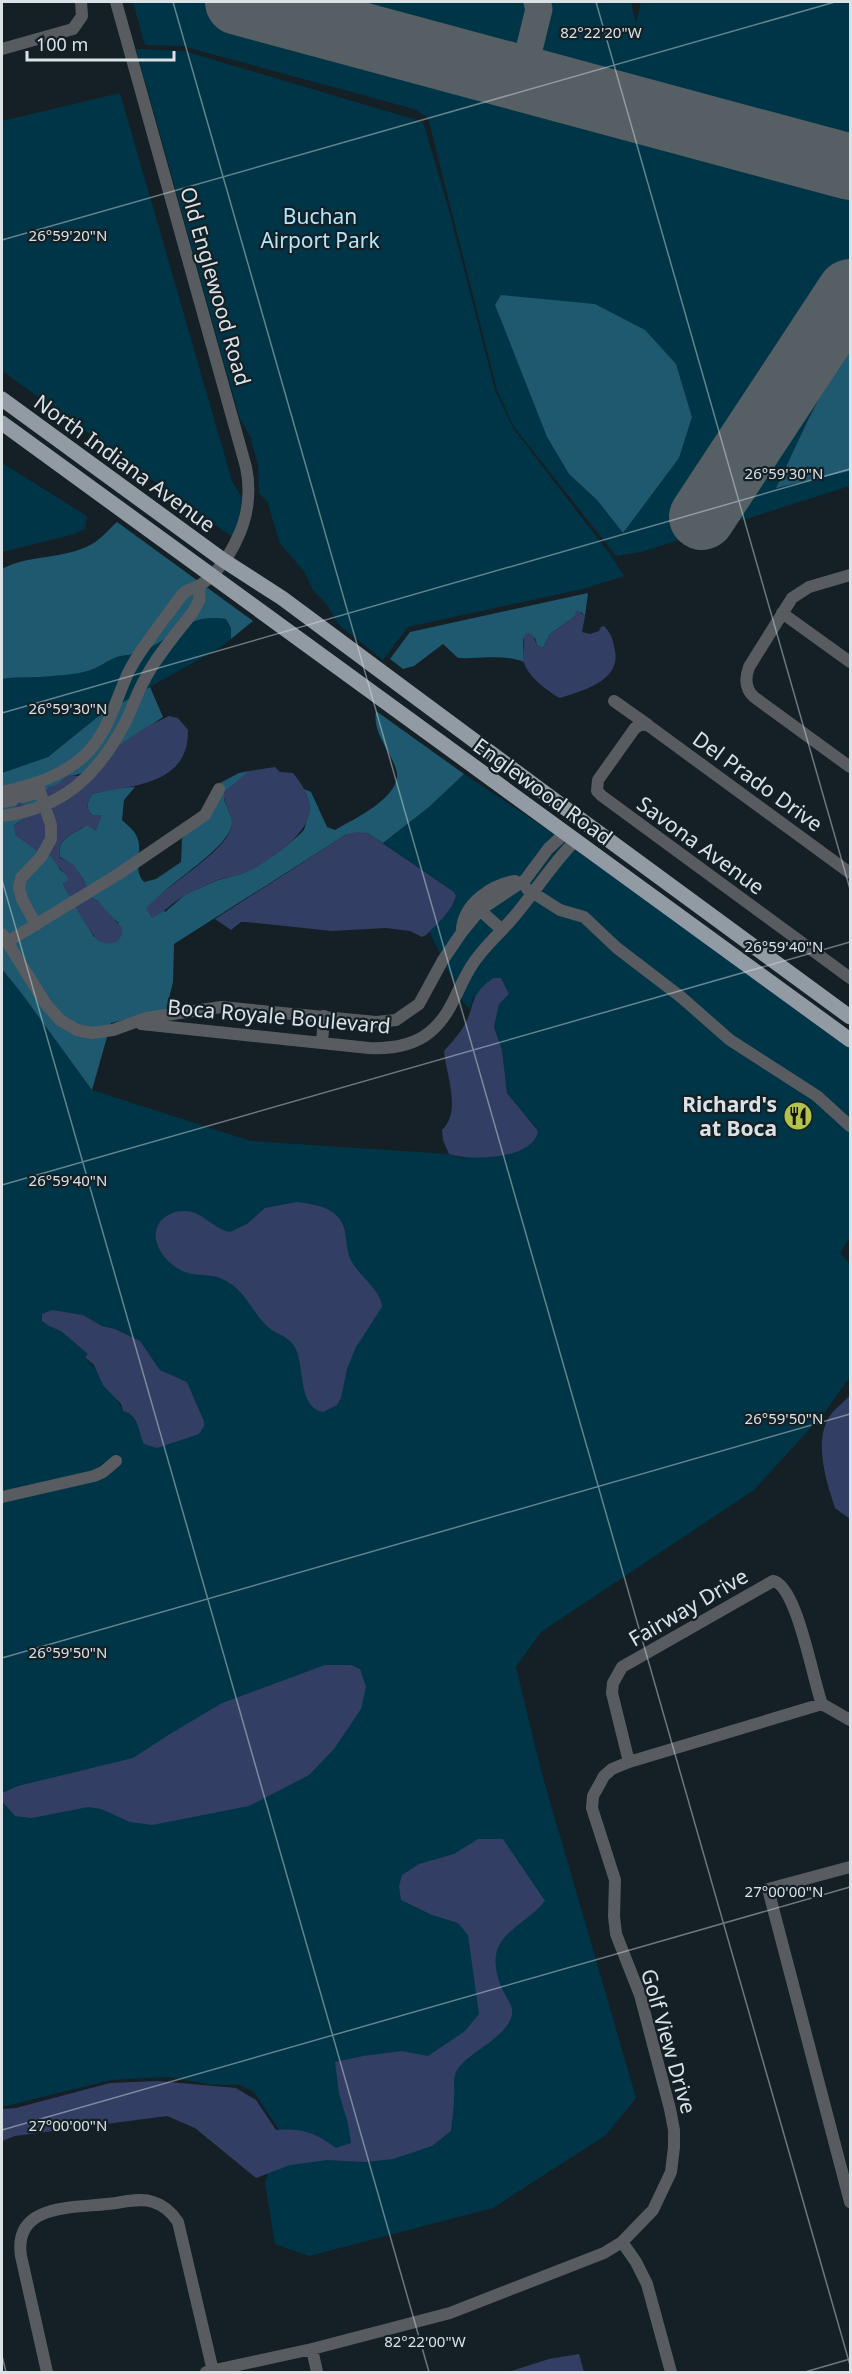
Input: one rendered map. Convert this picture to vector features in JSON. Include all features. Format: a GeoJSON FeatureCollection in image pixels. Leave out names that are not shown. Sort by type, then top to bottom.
{"type":"FeatureCollection","features":[{"type":"Feature","properties":{"kind":"main road","name":"North Indiana Avenue"},"geometry":{"type":"LineString","coordinates":[[2,399],[223,560]]}},
{"type":"Feature","properties":{"kind":"main road","name":"North Indiana Avenue"},"geometry":{"type":"LineString","coordinates":[[2,423],[139,521],[206,581]]}},
{"type":"Feature","properties":{"kind":"main road","name":"Englewood Road"},"geometry":{"type":"LineString","coordinates":[[223,560],[282,598],[664,881],[849,1013]]}},
{"type":"Feature","properties":{"kind":"main road","name":"Englewood Road"},"geometry":{"type":"LineString","coordinates":[[206,581],[570,837],[850,1040]]}},
{"type":"Feature","properties":{"kind":"main road"},"geometry":{"type":"LineString","coordinates":[[570,837],[573,830],[587,833],[647,877],[664,881]]}},
{"type":"Feature","properties":{"kind":"street"},"geometry":{"type":"LineString","coordinates":[[2,49],[73,28],[82,16],[81,2]]}},
{"type":"Feature","properties":{"kind":"street","name":"Old Englewood Road"},"geometry":{"type":"LineString","coordinates":[[116,2],[248,476],[244,523],[237,540],[206,581]]}},
{"type":"Feature","properties":{"kind":"street"},"geometry":{"type":"LineString","coordinates":[[850,575],[802,591],[792,598],[748,671],[746,680],[749,692],[850,767]]}},
{"type":"Feature","properties":{"kind":"street"},"geometry":{"type":"LineString","coordinates":[[12,800],[39,788],[86,754],[105,729],[130,669],[184,591],[206,581]]}},
{"type":"Feature","properties":{"kind":"street"},"geometry":{"type":"LineString","coordinates":[[2,816],[35,810],[68,794],[87,779],[105,758],[127,720],[145,678],[193,612],[206,581]]}},
{"type":"Feature","properties":{"kind":"street"},"geometry":{"type":"LineString","coordinates":[[782,613],[850,662]]}},
{"type":"Feature","properties":{"kind":"street","name":"Del Prado Drive"},"geometry":{"type":"LineString","coordinates":[[614,701],[850,873]]}},
{"type":"Feature","properties":{"kind":"street","name":"Savona Avenue"},"geometry":{"type":"LineString","coordinates":[[645,725],[635,728],[598,780],[597,791],[850,978]]}},
{"type":"Feature","properties":{"kind":"street"},"geometry":{"type":"LineString","coordinates":[[2,792],[39,788]]}},
{"type":"Feature","properties":{"kind":"street"},"geometry":{"type":"LineString","coordinates":[[36,925],[22,899],[19,888],[21,878],[41,857],[51,839],[51,825],[39,788]]}},
{"type":"Feature","properties":{"kind":"street"},"geometry":{"type":"LineString","coordinates":[[4,938],[36,925],[117,875],[206,815],[219,789]]}},
{"type":"Feature","properties":{"kind":"street","name":"Boca Royale Boulevard"},"geometry":{"type":"LineString","coordinates":[[4,938],[46,1004],[60,1020],[77,1030],[92,1033],[113,1030],[146,1018],[221,1007],[376,1022],[396,1020],[419,1004],[462,932],[480,910],[522,881],[548,849],[570,837]]}},
{"type":"Feature","properties":{"kind":"street","name":"Boca Royale Boulevard"},"geometry":{"type":"LineString","coordinates":[[131,1024],[389,1048],[408,1044],[430,1033],[446,1016],[472,965],[532,893],[570,837]]}},
{"type":"Feature","properties":{"kind":"street"},"geometry":{"type":"LineString","coordinates":[[462,932],[463,918],[471,906],[490,889],[507,882],[522,881],[532,893],[560,910],[584,917],[617,948],[681,997],[730,1040],[817,1096],[850,1126]]}},
{"type":"Feature","properties":{"kind":"street"},"geometry":{"type":"LineString","coordinates":[[480,910],[502,930]]}},
{"type":"Feature","properties":{"kind":"street"},"geometry":{"type":"LineString","coordinates":[[836,1029],[849,1013]]}},
{"type":"Feature","properties":{"kind":"street"},"geometry":{"type":"LineString","coordinates":[[322,1043],[324,1016]]}},
{"type":"Feature","properties":{"kind":"street"},"geometry":{"type":"LineString","coordinates":[[2,1497],[94,1476],[116,1461]]}},
{"type":"Feature","properties":{"kind":"street","name":"Fairway Drive"},"geometry":{"type":"LineString","coordinates":[[629,1762],[612,1693],[613,1683],[622,1667],[773,1581],[781,1584],[792,1602],[822,1704]]}},
{"type":"Feature","properties":{"kind":"street"},"geometry":{"type":"LineString","coordinates":[[822,1704],[850,1720]]}},
{"type":"Feature","properties":{"kind":"street","name":"Golf View Drive"},"geometry":{"type":"LineString","coordinates":[[209,2372],[419,2322],[477,2304],[604,2253],[622,2242],[642,2223],[660,2198],[671,2172],[674,2138],[670,2109],[640,1995],[616,1934],[615,1880],[591,1808],[597,1786],[612,1769],[629,1762],[822,1704]]}},
{"type":"Feature","properties":{"kind":"street"},"geometry":{"type":"LineString","coordinates":[[850,1867],[768,1890],[850,2202]]}},
{"type":"Feature","properties":{"kind":"street"},"geometry":{"type":"LineString","coordinates":[[47,2373],[21,2256],[20,2249],[24,2231],[35,2218],[52,2210],[147,2200],[164,2207],[173,2215],[181,2230],[209,2372]]}},
{"type":"Feature","properties":{"kind":"street"},"geometry":{"type":"LineString","coordinates":[[622,2242],[636,2262],[647,2284],[671,2373]]}},
{"type":"Feature","properties":{"kind":"street"},"geometry":{"type":"LineString","coordinates":[[312,2349],[317,2373]]}},
{"type":"Feature","properties":{"kind":"green space"},"geometry":{"type":"Polygon","coordinates":[[[133,2],[631,2],[636,23],[641,2],[850,2],[850,339],[808,420],[777,487],[850,471],[850,486],[641,552],[616,556],[514,427],[497,390],[428,118],[414,109],[182,46],[145,45],[133,2]],[[501,296],[495,305],[547,437],[569,474],[597,500],[623,533],[679,458],[692,417],[676,364],[501,296]]]}},
{"type":"Feature","properties":{"kind":"green space","name":"Buchan Airport Park"},"geometry":{"type":"Polygon","coordinates":[[[136,49],[184,51],[423,122],[447,203],[495,390],[513,428],[624,576],[583,589],[408,627],[383,660],[339,625],[327,605],[313,590],[305,573],[280,543],[267,501],[259,493],[258,464],[250,436],[240,419],[136,49]]]}},
{"type":"Feature","properties":{"kind":"green space"},"geometry":{"type":"Polygon","coordinates":[[[120,93],[232,481],[242,498],[239,521],[232,537],[2,371],[2,121],[120,93]]]}},
{"type":"Feature","properties":{"kind":"green space"},"geometry":{"type":"Polygon","coordinates":[[[2,463],[87,516],[85,529],[71,535],[2,552],[2,463]]]}},
{"type":"Feature","properties":{"kind":"green space"},"geometry":{"type":"Polygon","coordinates":[[[212,616],[226,619],[231,628],[231,639],[221,647],[100,715],[48,757],[2,773],[2,679],[17,676],[52,676],[94,669],[101,663],[128,655],[189,622],[212,616]]]}},
{"type":"Feature","properties":{"kind":"green space"},"geometry":{"type":"Polygon","coordinates":[[[464,774],[565,841],[850,1048],[850,1237],[840,1253],[850,1264],[850,1377],[824,1413],[754,1490],[541,1632],[516,1667],[540,1767],[636,2098],[606,2135],[493,2208],[309,2256],[275,2244],[265,2183],[280,2131],[254,2092],[240,2085],[214,2085],[168,2077],[111,2080],[2,2107],[2,969],[92,1090],[251,1141],[449,1154],[463,1158],[538,1131],[507,1093],[502,1050],[494,1027],[499,1004],[509,994],[473,997],[470,1009],[463,1002],[429,931],[452,906],[456,896],[454,892],[383,843],[429,807],[464,774]],[[42,1314],[42,1321],[61,1330],[88,1354],[88,1361],[107,1385],[123,1411],[131,1415],[136,1422],[142,1438],[204,1421],[187,1382],[160,1370],[149,1354],[133,1338],[115,1329],[102,1326],[83,1315],[42,1314]]]}},
{"type":"Feature","properties":{"kind":"shaded area"},"geometry":{"type":"Polygon","coordinates":[[[501,295],[595,304],[645,330],[676,364],[692,417],[679,458],[623,533],[597,500],[569,474],[547,437],[495,305],[501,295]]]}},
{"type":"Feature","properties":{"kind":"shaded area"},"geometry":{"type":"Polygon","coordinates":[[[850,339],[850,471],[776,488],[808,420],[850,339]]]}},
{"type":"Feature","properties":{"kind":"shaded area"},"geometry":{"type":"Polygon","coordinates":[[[117,522],[253,621],[231,639],[231,628],[226,619],[200,620],[189,623],[151,647],[117,657],[88,671],[46,677],[2,679],[2,569],[12,564],[81,549],[102,537],[117,522]]]}},
{"type":"Feature","properties":{"kind":"shaded area"},"geometry":{"type":"Polygon","coordinates":[[[588,593],[585,616],[581,612],[550,634],[543,648],[537,645],[535,638],[523,638],[524,662],[500,657],[458,658],[443,644],[414,666],[403,669],[390,659],[410,632],[588,593]]]}},
{"type":"Feature","properties":{"kind":"shaded area"},"geometry":{"type":"Polygon","coordinates":[[[577,610],[585,616],[582,632],[590,634],[599,631],[604,626],[607,629],[613,641],[615,661],[612,670],[598,683],[560,698],[539,683],[526,668],[523,638],[527,633],[532,634],[537,645],[543,648],[550,634],[574,617],[577,610]]]}},
{"type":"Feature","properties":{"kind":"shaded area"},"geometry":{"type":"Polygon","coordinates":[[[150,687],[163,717],[111,751],[86,772],[65,778],[58,785],[49,787],[47,801],[16,808],[24,819],[14,825],[54,857],[60,870],[68,875],[68,881],[63,884],[94,937],[119,923],[108,915],[98,901],[90,897],[83,879],[73,865],[60,857],[59,851],[63,841],[86,825],[89,826],[101,815],[92,815],[88,810],[88,802],[92,794],[135,787],[124,800],[122,820],[136,835],[139,847],[140,877],[144,882],[156,879],[181,862],[182,839],[220,783],[239,773],[249,771],[224,799],[232,821],[230,830],[223,841],[156,900],[165,912],[186,894],[256,867],[298,836],[304,830],[310,808],[304,789],[311,792],[327,827],[335,830],[362,815],[389,794],[397,773],[378,731],[376,711],[464,774],[429,807],[383,843],[367,833],[347,834],[174,944],[173,982],[166,1010],[111,1023],[92,1090],[2,969],[2,773],[48,757],[100,715],[150,687]]]}},
{"type":"Feature","properties":{"kind":"shaded area"},"geometry":{"type":"Polygon","coordinates":[[[169,716],[178,718],[188,730],[186,748],[179,762],[155,780],[92,794],[88,802],[88,810],[92,815],[102,815],[96,831],[86,825],[66,838],[60,846],[60,858],[73,864],[83,879],[90,897],[98,901],[122,928],[122,935],[117,942],[103,943],[95,938],[63,884],[68,881],[67,876],[47,853],[43,850],[37,851],[15,835],[14,825],[24,819],[16,808],[16,803],[24,806],[35,804],[49,787],[58,784],[69,775],[78,776],[86,772],[111,751],[146,727],[169,716]]]}},
{"type":"Feature","properties":{"kind":"shaded area"},"geometry":{"type":"Polygon","coordinates":[[[275,767],[280,772],[293,773],[307,795],[310,810],[301,830],[262,864],[242,874],[218,880],[197,889],[152,918],[146,909],[154,900],[208,857],[229,834],[232,820],[224,792],[249,771],[275,767]]]}},
{"type":"Feature","properties":{"kind":"shaded area"},"geometry":{"type":"Polygon","coordinates":[[[367,833],[454,892],[456,896],[452,906],[426,935],[422,937],[410,931],[386,928],[332,931],[246,922],[241,922],[231,930],[215,919],[347,834],[367,833]]]}},
{"type":"Feature","properties":{"kind":"shaded area"},"geometry":{"type":"Polygon","coordinates":[[[493,978],[501,978],[509,994],[499,1004],[494,1027],[502,1050],[507,1093],[538,1131],[534,1141],[513,1153],[486,1157],[449,1154],[443,1140],[442,1130],[448,1122],[452,1103],[444,1051],[467,1021],[479,991],[493,978]]]}},
{"type":"Feature","properties":{"kind":"shaded area"},"geometry":{"type":"Polygon","coordinates":[[[297,1202],[323,1207],[333,1212],[341,1220],[351,1260],[378,1294],[382,1307],[356,1347],[347,1369],[341,1398],[337,1405],[323,1412],[314,1408],[308,1400],[299,1358],[290,1341],[269,1328],[240,1291],[224,1279],[187,1273],[171,1263],[159,1249],[156,1237],[160,1222],[175,1212],[185,1211],[197,1214],[230,1232],[247,1224],[265,1208],[297,1202]]]}},
{"type":"Feature","properties":{"kind":"shaded area"},"geometry":{"type":"Polygon","coordinates":[[[52,1310],[83,1315],[102,1326],[115,1329],[140,1341],[160,1370],[187,1382],[204,1421],[199,1434],[157,1448],[144,1444],[136,1420],[123,1411],[121,1404],[103,1385],[94,1365],[85,1357],[88,1354],[61,1331],[42,1321],[42,1314],[52,1310]]]}},
{"type":"Feature","properties":{"kind":"shaded area"},"geometry":{"type":"Polygon","coordinates":[[[850,1395],[850,1519],[835,1508],[823,1464],[822,1440],[828,1419],[850,1395]]]}},
{"type":"Feature","properties":{"kind":"shaded area"},"geometry":{"type":"Polygon","coordinates":[[[325,1665],[351,1665],[360,1669],[366,1687],[361,1709],[334,1749],[309,1775],[249,1806],[152,1825],[130,1822],[101,1809],[88,1807],[32,1818],[15,1816],[2,1801],[2,1793],[18,1786],[133,1758],[222,1703],[325,1665]]]}},
{"type":"Feature","properties":{"kind":"shaded area"},"geometry":{"type":"Polygon","coordinates":[[[478,1839],[503,1839],[545,1901],[506,1936],[500,1945],[496,1955],[496,1969],[501,1986],[512,2008],[512,2015],[501,2033],[459,2068],[454,2078],[451,2131],[432,2146],[393,2159],[365,2162],[327,2160],[290,2165],[256,2178],[195,2128],[167,2116],[15,2136],[2,2141],[2,2109],[16,2108],[110,2083],[158,2081],[236,2088],[256,2100],[276,2130],[308,2133],[336,2148],[351,2143],[339,2093],[335,2062],[402,2051],[428,2056],[465,2031],[479,2014],[468,1935],[458,1923],[432,1915],[401,1900],[399,1886],[402,1875],[419,1864],[454,1854],[478,1839]]]}},
{"type":"Feature","properties":{"kind":"shaded area"},"geometry":{"type":"Polygon","coordinates":[[[579,2354],[584,2372],[508,2372],[549,2359],[579,2354]]]}},
{"type":"Feature","properties":{"kind":"taxiway"},"geometry":{"type":"LineString","coordinates":[[522,78],[539,9],[537,2]]}},
{"type":"Feature","properties":{"kind":"runway"},"geometry":{"type":"LineString","coordinates":[[238,2],[850,167]]}},
{"type":"Feature","properties":{"kind":"runway"},"geometry":{"type":"LineString","coordinates":[[702,517],[850,292]]}},
{"type":"Feature","properties":{"kind":"place","name":"Richard's at Boca"},"geometry":{"type":"Point","coordinates":[798,1116]}}]}
